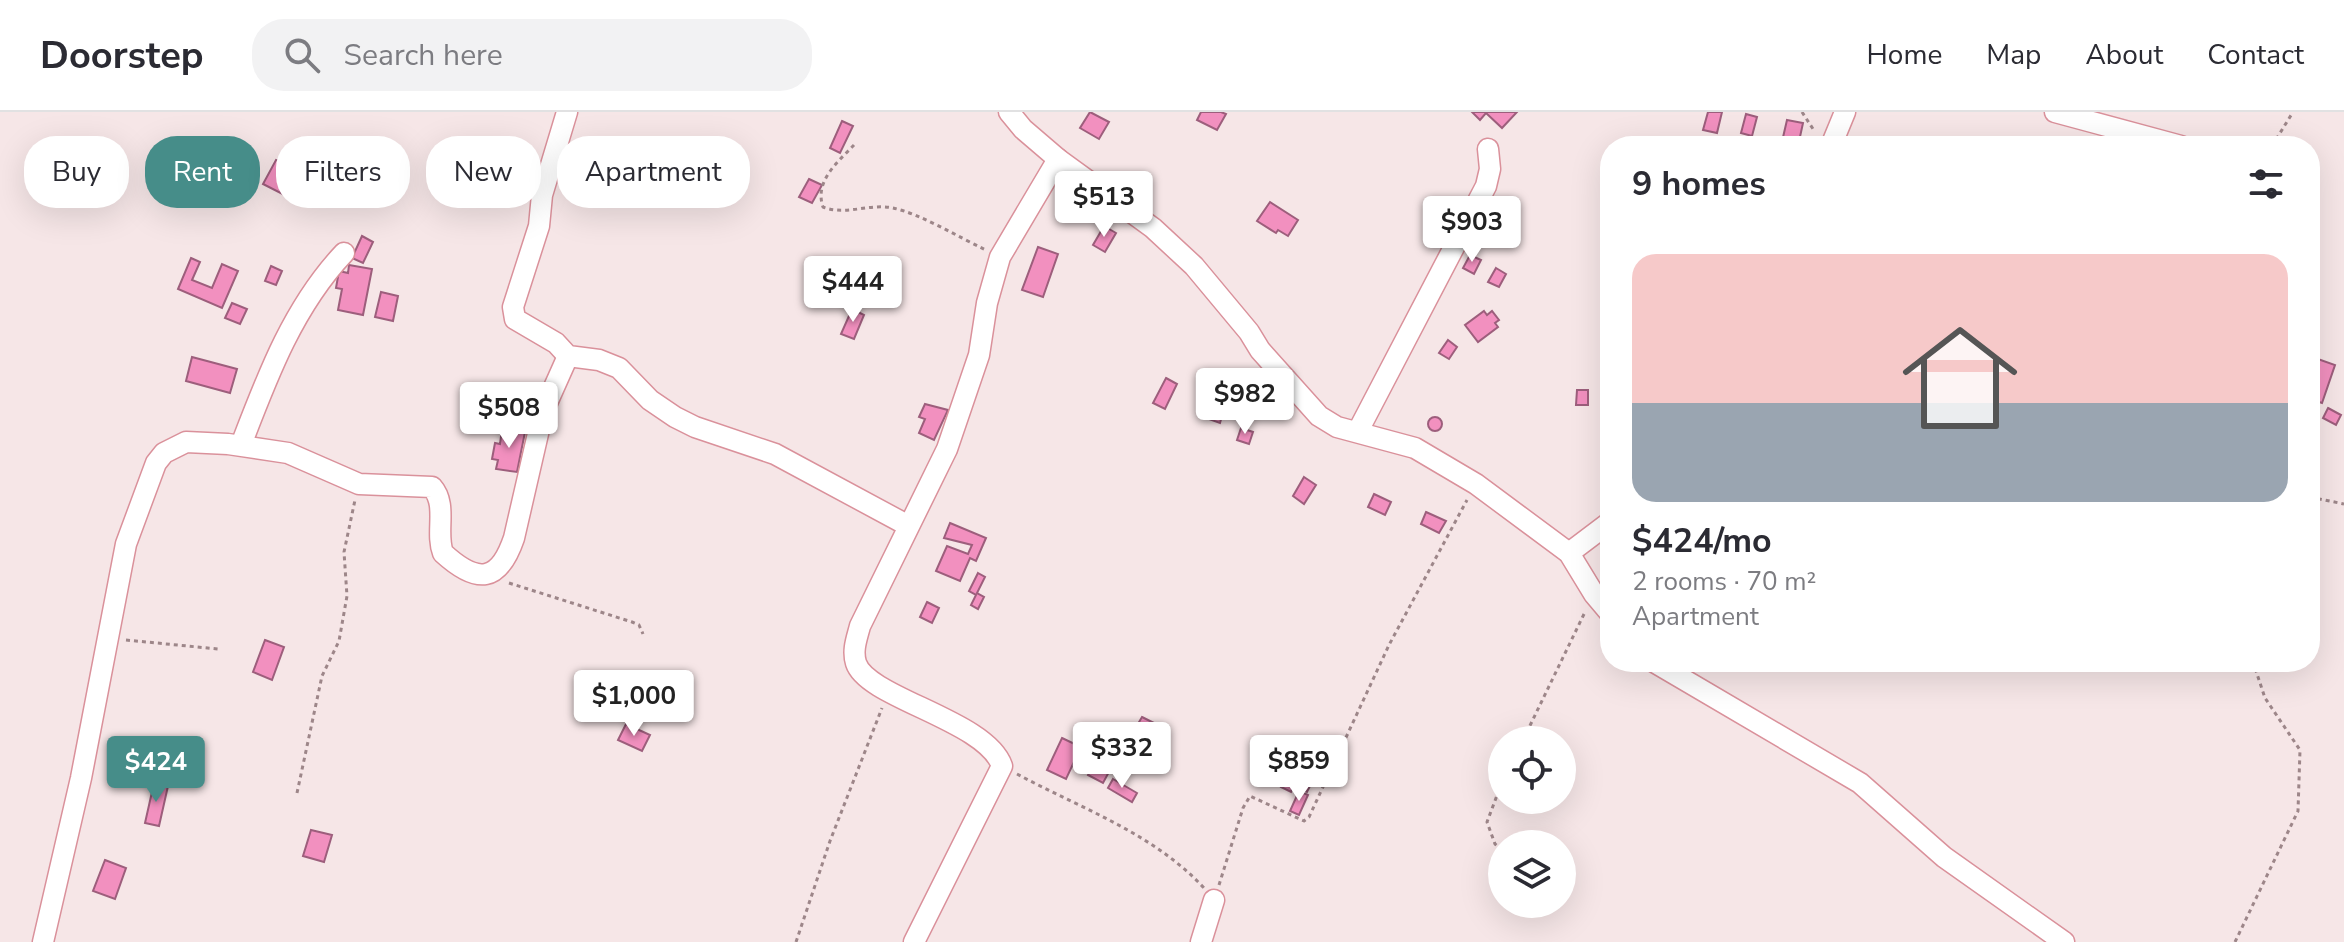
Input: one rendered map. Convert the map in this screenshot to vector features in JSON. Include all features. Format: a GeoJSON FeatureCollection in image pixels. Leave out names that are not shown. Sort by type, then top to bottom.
{"type":"FeatureCollection","features":[{"type":"Feature","properties":{"kind":"street"},"geometry":{"type":"LineString","coordinates":[[567,112],[542,195],[539,226],[513,307],[515,319],[556,343],[568,356],[599,360],[619,368],[650,400],[675,417],[695,427],[775,454],[907,525]]}},
{"type":"Feature","properties":{"kind":"street"},"geometry":{"type":"LineString","coordinates":[[1009,112],[1023,129],[1058,159],[1153,228],[1194,266],[1249,332],[1260,350],[1319,416],[1337,427],[1415,448],[1476,484],[1569,553],[1600,601]]}},
{"type":"Feature","properties":{"kind":"street"},"geometry":{"type":"LineString","coordinates":[[1825,136],[1845,112]]}},
{"type":"Feature","properties":{"kind":"street"},"geometry":{"type":"LineString","coordinates":[[2055,112],[2144,136]]}},
{"type":"Feature","properties":{"kind":"street"},"geometry":{"type":"LineString","coordinates":[[1358,431],[1486,186],[1490,169],[1488,149]]}},
{"type":"Feature","properties":{"kind":"street"},"geometry":{"type":"LineString","coordinates":[[914,942],[1002,766],[994,751],[978,738],[889,690],[859,670],[853,652],[860,626],[947,449],[979,355],[987,303],[1000,257],[1058,159]]}},
{"type":"Feature","properties":{"kind":"street"},"geometry":{"type":"LineString","coordinates":[[241,445],[272,363],[318,280],[344,253]]}},
{"type":"Feature","properties":{"kind":"street"},"geometry":{"type":"LineString","coordinates":[[43,942],[81,778],[126,544],[156,463],[164,453],[186,442],[241,445],[288,453],[359,484],[422,485],[435,489],[441,512],[443,553],[460,566],[487,574],[496,572],[508,557],[543,412],[568,356]]}},
{"type":"Feature","properties":{"kind":"street"},"geometry":{"type":"LineString","coordinates":[[1569,553],[1600,530]]}},
{"type":"Feature","properties":{"kind":"street"},"geometry":{"type":"LineString","coordinates":[[1671,672],[1860,783],[1944,857],[2064,942]]}},
{"type":"Feature","properties":{"kind":"street"},"geometry":{"type":"LineString","coordinates":[[1201,942],[1214,900]]}},
{"type":"Feature","properties":{"kind":"path"},"geometry":{"type":"LineString","coordinates":[[1802,112],[1821,136]]}},
{"type":"Feature","properties":{"kind":"path"},"geometry":{"type":"LineString","coordinates":[[2278,136],[2293,112]]}},
{"type":"Feature","properties":{"kind":"path"},"geometry":{"type":"LineString","coordinates":[[854,145],[826,177],[821,197],[823,207],[840,211],[866,207],[896,208],[1000,257]]}},
{"type":"Feature","properties":{"kind":"path"},"geometry":{"type":"LineString","coordinates":[[297,793],[322,676],[339,641],[347,596],[344,552],[359,484]]}},
{"type":"Feature","properties":{"kind":"path"},"geometry":{"type":"LineString","coordinates":[[1214,900],[1243,808],[1250,796],[1259,797],[1304,821],[1309,817],[1389,645],[1476,484]]}},
{"type":"Feature","properties":{"kind":"path"},"geometry":{"type":"LineString","coordinates":[[2320,499],[2344,504]]}},
{"type":"Feature","properties":{"kind":"path"},"geometry":{"type":"LineString","coordinates":[[487,574],[519,588],[632,622],[639,625],[643,634]]}},
{"type":"Feature","properties":{"kind":"path"},"geometry":{"type":"LineString","coordinates":[[1530,726],[1594,594]]}},
{"type":"Feature","properties":{"kind":"path"},"geometry":{"type":"LineString","coordinates":[[106,638],[218,649]]}},
{"type":"Feature","properties":{"kind":"path"},"geometry":{"type":"LineString","coordinates":[[2235,942],[2298,811],[2300,750],[2265,698],[2256,672]]}},
{"type":"Feature","properties":{"kind":"path"},"geometry":{"type":"LineString","coordinates":[[796,942],[830,841],[889,690]]}},
{"type":"Feature","properties":{"kind":"path"},"geometry":{"type":"LineString","coordinates":[[1002,766],[1099,814],[1184,866],[1214,900]]}},
{"type":"Feature","properties":{"kind":"building"},"geometry":{"type":"Polygon","coordinates":[[[1090,112],[1109,122],[1099,139],[1080,128],[1090,112]]]}},
{"type":"Feature","properties":{"kind":"building"},"geometry":{"type":"Polygon","coordinates":[[[1201,112],[1226,114],[1217,130],[1197,120],[1201,112]]]}},
{"type":"Feature","properties":{"kind":"building"},"geometry":{"type":"Polygon","coordinates":[[[1472,112],[1517,112],[1502,128],[1486,113],[1480,120],[1472,112]]]}},
{"type":"Feature","properties":{"kind":"building"},"geometry":{"type":"Polygon","coordinates":[[[1708,112],[1722,112],[1717,133],[1703,130],[1708,112]]]}},
{"type":"Feature","properties":{"kind":"building"},"geometry":{"type":"Polygon","coordinates":[[[1746,114],[1757,117],[1752,136],[1741,133],[1746,114]]]}},
{"type":"Feature","properties":{"kind":"building"},"geometry":{"type":"Polygon","coordinates":[[[1787,120],[1803,123],[1800,136],[1783,136],[1787,120]]]}},
{"type":"Feature","properties":{"kind":"building"},"geometry":{"type":"Polygon","coordinates":[[[842,121],[853,126],[840,153],[830,148],[842,121]]]}},
{"type":"Feature","properties":{"kind":"building"},"geometry":{"type":"Polygon","coordinates":[[[276,160],[276,191],[263,184],[276,160]]]}},
{"type":"Feature","properties":{"kind":"building"},"geometry":{"type":"Polygon","coordinates":[[[809,179],[822,185],[812,203],[799,197],[809,179]]]}},
{"type":"Feature","properties":{"kind":"building"},"geometry":{"type":"Polygon","coordinates":[[[1270,202],[1298,220],[1288,236],[1278,230],[1276,233],[1257,221],[1270,202]]]}},
{"type":"Feature","properties":{"kind":"building"},"geometry":{"type":"Polygon","coordinates":[[[1104,226],[1116,233],[1105,252],[1093,245],[1104,226]]]}},
{"type":"Feature","properties":{"kind":"building"},"geometry":{"type":"Polygon","coordinates":[[[362,236],[373,242],[363,263],[352,258],[362,236]]]}},
{"type":"Feature","properties":{"kind":"building"},"geometry":{"type":"Polygon","coordinates":[[[1038,247],[1058,254],[1043,297],[1022,290],[1038,247]]]}},
{"type":"Feature","properties":{"kind":"building"},"geometry":{"type":"Polygon","coordinates":[[[1470,255],[1481,260],[1474,274],[1463,268],[1470,255]]]}},
{"type":"Feature","properties":{"kind":"building"},"geometry":{"type":"Polygon","coordinates":[[[191,258],[200,262],[192,280],[212,288],[222,264],[238,271],[222,308],[178,289],[191,258]]]}},
{"type":"Feature","properties":{"kind":"building"},"geometry":{"type":"Polygon","coordinates":[[[349,265],[372,269],[363,315],[338,310],[342,289],[336,288],[339,271],[348,273],[349,265]]]}},
{"type":"Feature","properties":{"kind":"building"},"geometry":{"type":"Polygon","coordinates":[[[271,266],[282,271],[276,285],[265,281],[271,266]]]}},
{"type":"Feature","properties":{"kind":"building"},"geometry":{"type":"Polygon","coordinates":[[[1496,268],[1506,274],[1499,287],[1488,282],[1496,268]]]}},
{"type":"Feature","properties":{"kind":"building"},"geometry":{"type":"Polygon","coordinates":[[[381,292],[398,296],[393,321],[375,317],[381,292]]]}},
{"type":"Feature","properties":{"kind":"building"},"geometry":{"type":"Polygon","coordinates":[[[232,303],[247,309],[240,324],[225,318],[232,303]]]}},
{"type":"Feature","properties":{"kind":"building"},"geometry":{"type":"Polygon","coordinates":[[[852,309],[864,315],[854,339],[841,334],[852,309]]]}},
{"type":"Feature","properties":{"kind":"building"},"geometry":{"type":"Polygon","coordinates":[[[1484,311],[1487,315],[1492,311],[1499,320],[1495,323],[1498,327],[1478,342],[1465,325],[1484,311]]]}},
{"type":"Feature","properties":{"kind":"building"},"geometry":{"type":"Polygon","coordinates":[[[1448,340],[1457,347],[1449,359],[1439,353],[1448,340]]]}},
{"type":"Feature","properties":{"kind":"building"},"geometry":{"type":"Polygon","coordinates":[[[192,357],[237,369],[230,393],[186,381],[192,357]]]}},
{"type":"Feature","properties":{"kind":"building"},"geometry":{"type":"Polygon","coordinates":[[[2320,360],[2335,365],[2320,402],[2320,360]]]}},
{"type":"Feature","properties":{"kind":"building"},"geometry":{"type":"Polygon","coordinates":[[[1166,378],[1177,384],[1165,409],[1153,403],[1166,378]]]}},
{"type":"Feature","properties":{"kind":"building"},"geometry":{"type":"Polygon","coordinates":[[[1212,389],[1228,394],[1220,423],[1203,417],[1212,389]]]}},
{"type":"Feature","properties":{"kind":"building"},"geometry":{"type":"Polygon","coordinates":[[[1577,390],[1588,390],[1588,405],[1576,405],[1577,390]]]}},
{"type":"Feature","properties":{"kind":"building"},"geometry":{"type":"Polygon","coordinates":[[[925,404],[948,410],[934,440],[919,433],[925,419],[919,417],[925,404]]]}},
{"type":"Feature","properties":{"kind":"building"},"geometry":{"type":"Polygon","coordinates":[[[2328,408],[2341,415],[2336,425],[2323,418],[2328,408]]]}},
{"type":"Feature","properties":{"kind":"building"},"geometry":{"type":"Polygon","coordinates":[[[1435,417],[1442,424],[1435,431],[1428,424],[1435,417]]]}},
{"type":"Feature","properties":{"kind":"building"},"geometry":{"type":"Polygon","coordinates":[[[1241,428],[1253,432],[1249,444],[1237,440],[1241,428]]]}},
{"type":"Feature","properties":{"kind":"building"},"geometry":{"type":"Polygon","coordinates":[[[502,429],[525,432],[517,472],[496,469],[498,460],[492,459],[495,443],[500,444],[502,429]]]}},
{"type":"Feature","properties":{"kind":"building"},"geometry":{"type":"Polygon","coordinates":[[[1304,477],[1316,485],[1304,504],[1293,496],[1304,477]]]}},
{"type":"Feature","properties":{"kind":"building"},"geometry":{"type":"Polygon","coordinates":[[[1374,494],[1391,502],[1385,515],[1368,507],[1374,494]]]}},
{"type":"Feature","properties":{"kind":"building"},"geometry":{"type":"Polygon","coordinates":[[[1426,512],[1446,521],[1439,533],[1421,524],[1426,512]]]}},
{"type":"Feature","properties":{"kind":"building"},"geometry":{"type":"Polygon","coordinates":[[[950,523],[986,538],[976,561],[970,558],[960,581],[936,571],[947,546],[968,554],[972,545],[944,538],[950,523]]]}},
{"type":"Feature","properties":{"kind":"building"},"geometry":{"type":"Polygon","coordinates":[[[978,573],[985,577],[977,593],[984,597],[978,609],[971,605],[976,595],[969,591],[978,573]]]}},
{"type":"Feature","properties":{"kind":"building"},"geometry":{"type":"Polygon","coordinates":[[[927,602],[939,608],[932,623],[920,617],[927,602]]]}},
{"type":"Feature","properties":{"kind":"building"},"geometry":{"type":"Polygon","coordinates":[[[265,640],[284,647],[272,680],[253,672],[265,640]]]}},
{"type":"Feature","properties":{"kind":"building"},"geometry":{"type":"Polygon","coordinates":[[[1142,717],[1154,723],[1142,746],[1129,739],[1142,717]]]}},
{"type":"Feature","properties":{"kind":"building"},"geometry":{"type":"Polygon","coordinates":[[[626,724],[650,735],[642,751],[618,740],[626,724]]]}},
{"type":"Feature","properties":{"kind":"building"},"geometry":{"type":"Polygon","coordinates":[[[1062,738],[1081,747],[1066,779],[1047,770],[1062,738]]]}},
{"type":"Feature","properties":{"kind":"building"},"geometry":{"type":"Polygon","coordinates":[[[1102,749],[1117,757],[1103,783],[1088,775],[1102,749]]]}},
{"type":"Feature","properties":{"kind":"building"},"geometry":{"type":"Polygon","coordinates":[[[1288,774],[1310,786],[1307,792],[1294,785],[1291,792],[1281,787],[1288,774]]]}},
{"type":"Feature","properties":{"kind":"building"},"geometry":{"type":"Polygon","coordinates":[[[1113,779],[1137,793],[1132,802],[1108,788],[1113,779]]]}},
{"type":"Feature","properties":{"kind":"building"},"geometry":{"type":"Polygon","coordinates":[[[154,783],[168,786],[159,826],[145,823],[154,783]]]}},
{"type":"Feature","properties":{"kind":"building"},"geometry":{"type":"Polygon","coordinates":[[[1299,791],[1308,795],[1299,815],[1290,811],[1299,791]]]}},
{"type":"Feature","properties":{"kind":"building"},"geometry":{"type":"Polygon","coordinates":[[[311,830],[332,835],[324,862],[303,856],[311,830]]]}},
{"type":"Feature","properties":{"kind":"building"},"geometry":{"type":"Polygon","coordinates":[[[105,860],[126,868],[115,899],[93,891],[105,860]]]}}]}
